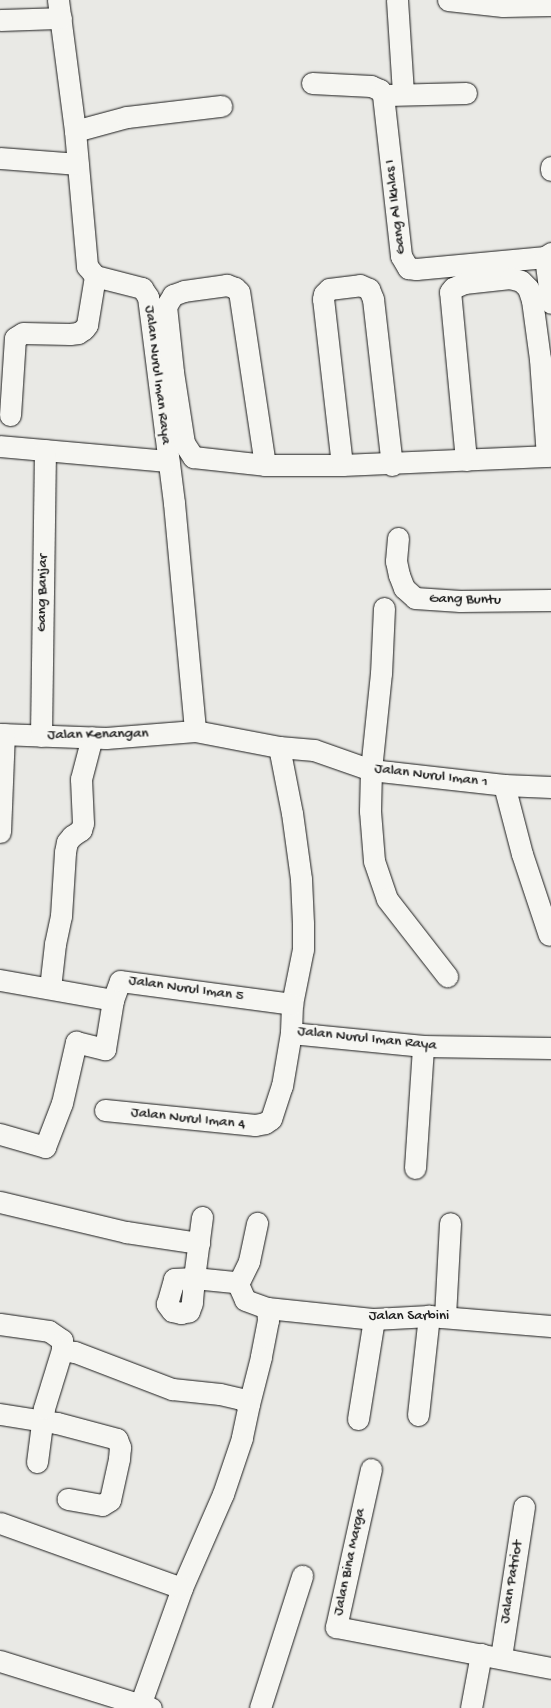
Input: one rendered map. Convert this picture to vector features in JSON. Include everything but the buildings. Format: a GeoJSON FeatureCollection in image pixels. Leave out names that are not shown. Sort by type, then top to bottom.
{"type":"FeatureCollection","features":[{"type":"Feature","properties":{"kind":"street"},"geometry":{"type":"LineString","coordinates":[[393,95],[397,0]]}},
{"type":"Feature","properties":{"kind":"street"},"geometry":{"type":"LineString","coordinates":[[448,0],[503,6],[551,5]]}},
{"type":"Feature","properties":{"kind":"street"},"geometry":{"type":"LineString","coordinates":[[0,20],[59,9],[75,131],[85,257],[87,266],[95,276],[87,325],[84,329],[78,333],[70,334],[23,333],[15,338],[10,416]]}},
{"type":"Feature","properties":{"kind":"street"},"geometry":{"type":"LineString","coordinates":[[312,83],[370,86],[393,95],[466,93]]}},
{"type":"Feature","properties":{"kind":"street","name":"Gang Al Ikhlas I"},"geometry":{"type":"LineString","coordinates":[[393,95],[400,256],[404,264],[416,269],[548,255],[551,303]]}},
{"type":"Feature","properties":{"kind":"street"},"geometry":{"type":"LineString","coordinates":[[75,131],[127,117],[221,106]]}},
{"type":"Feature","properties":{"kind":"street"},"geometry":{"type":"LineString","coordinates":[[0,158],[78,164]]}},
{"type":"Feature","properties":{"kind":"street","name":"Jalan Nurul Iman Raya"},"geometry":{"type":"LineString","coordinates":[[95,276],[138,286],[146,292],[186,621],[195,731]]}},
{"type":"Feature","properties":{"kind":"street"},"geometry":{"type":"LineString","coordinates":[[265,465],[239,292],[228,285],[184,291],[173,295],[166,306],[175,381],[186,450],[193,457],[202,460],[265,465],[392,465],[549,456],[540,359],[532,300],[528,288],[521,281],[510,278],[464,283],[453,288],[450,292],[466,460]]}},
{"type":"Feature","properties":{"kind":"street"},"geometry":{"type":"LineString","coordinates":[[342,466],[323,299],[324,294],[329,289],[360,285],[369,289],[373,299],[392,465]]}},
{"type":"Feature","properties":{"kind":"street"},"geometry":{"type":"LineString","coordinates":[[0,446],[168,461]]}},
{"type":"Feature","properties":{"kind":"street","name":"Gang Banjar"},"geometry":{"type":"LineString","coordinates":[[41,736],[45,450]]}},
{"type":"Feature","properties":{"kind":"street","name":"Gang Buntu"},"geometry":{"type":"LineString","coordinates":[[398,538],[396,562],[399,575],[404,588],[415,598],[460,601],[551,600]]}},
{"type":"Feature","properties":{"kind":"street"},"geometry":{"type":"LineString","coordinates":[[384,608],[381,673],[371,770],[370,811],[374,861],[387,899],[447,976]]}},
{"type":"Feature","properties":{"kind":"street","name":"Jalan Kenangan"},"geometry":{"type":"LineString","coordinates":[[2,734],[92,737],[195,731]]}},
{"type":"Feature","properties":{"kind":"street","name":"Jalan Nurul Iman 1"},"geometry":{"type":"LineString","coordinates":[[195,731],[279,746],[314,750],[371,770],[504,785],[551,787]]}},
{"type":"Feature","properties":{"kind":"street"},"geometry":{"type":"LineString","coordinates":[[0,832],[2,734]]}},
{"type":"Feature","properties":{"kind":"street"},"geometry":{"type":"LineString","coordinates":[[50,988],[54,944],[61,916],[65,852],[67,842],[81,830],[81,779],[92,737]]}},
{"type":"Feature","properties":{"kind":"street","name":"Jalan Nurul Iman Raya"},"geometry":{"type":"LineString","coordinates":[[279,746],[292,813],[301,878],[303,923],[303,948],[292,1004],[291,1033],[423,1046],[551,1048]]}},
{"type":"Feature","properties":{"kind":"street"},"geometry":{"type":"LineString","coordinates":[[504,785],[522,854],[549,935]]}},
{"type":"Feature","properties":{"kind":"street"},"geometry":{"type":"LineString","coordinates":[[0,980],[113,1000]]}},
{"type":"Feature","properties":{"kind":"street","name":"Jalan Nurul Iman 5"},"geometry":{"type":"LineString","coordinates":[[0,1134],[45,1147],[62,1103],[76,1042],[105,1049],[113,1000],[120,981],[124,980],[292,1004]]}},
{"type":"Feature","properties":{"kind":"street","name":"Jalan Nurul Iman 4"},"geometry":{"type":"LineString","coordinates":[[105,1110],[255,1125],[265,1123],[271,1119],[282,1086],[291,1033]]}},
{"type":"Feature","properties":{"kind":"street"},"geometry":{"type":"LineString","coordinates":[[415,1168],[423,1046]]}},
{"type":"Feature","properties":{"kind":"street"},"geometry":{"type":"LineString","coordinates":[[0,1202],[126,1232],[199,1243]]}},
{"type":"Feature","properties":{"kind":"street"},"geometry":{"type":"LineString","coordinates":[[202,1217],[194,1278],[229,1281],[238,1284],[249,1261],[257,1223]]}},
{"type":"Feature","properties":{"kind":"street"},"geometry":{"type":"LineString","coordinates":[[418,1415],[437,1316],[450,1223]]}},
{"type":"Feature","properties":{"kind":"street","name":"Jalan Sarbini"},"geometry":{"type":"LineString","coordinates":[[238,1284],[245,1300],[267,1308],[374,1319],[437,1316],[551,1326]]}},
{"type":"Feature","properties":{"kind":"street"},"geometry":{"type":"LineString","coordinates":[[0,1661],[143,1707],[182,1588],[223,1494],[242,1438],[261,1357],[268,1320],[267,1308]]}},
{"type":"Feature","properties":{"kind":"street"},"geometry":{"type":"LineString","coordinates":[[358,1419],[374,1319]]}},
{"type":"Feature","properties":{"kind":"street"},"geometry":{"type":"LineString","coordinates":[[0,1324],[55,1333],[62,1340],[62,1350],[42,1420],[37,1462]]}},
{"type":"Feature","properties":{"kind":"street"},"geometry":{"type":"LineString","coordinates":[[62,1350],[75,1352],[172,1389],[220,1394],[241,1399],[250,1404]]}},
{"type":"Feature","properties":{"kind":"street"},"geometry":{"type":"LineString","coordinates":[[0,1414],[42,1420],[118,1440],[120,1447],[110,1500],[102,1504],[68,1499]]}},
{"type":"Feature","properties":{"kind":"street","name":"Jalan Bina Marga"},"geometry":{"type":"LineString","coordinates":[[371,1469],[336,1628],[551,1668]]}},
{"type":"Feature","properties":{"kind":"street","name":"Jalan Patriot"},"geometry":{"type":"LineString","coordinates":[[491,1656],[524,1507]]}},
{"type":"Feature","properties":{"kind":"street"},"geometry":{"type":"LineString","coordinates":[[0,1523],[182,1588]]}},
{"type":"Feature","properties":{"kind":"street"},"geometry":{"type":"LineString","coordinates":[[260,1708],[302,1576]]}},
{"type":"Feature","properties":{"kind":"street"},"geometry":{"type":"LineString","coordinates":[[471,1708],[491,1656]]}}]}
